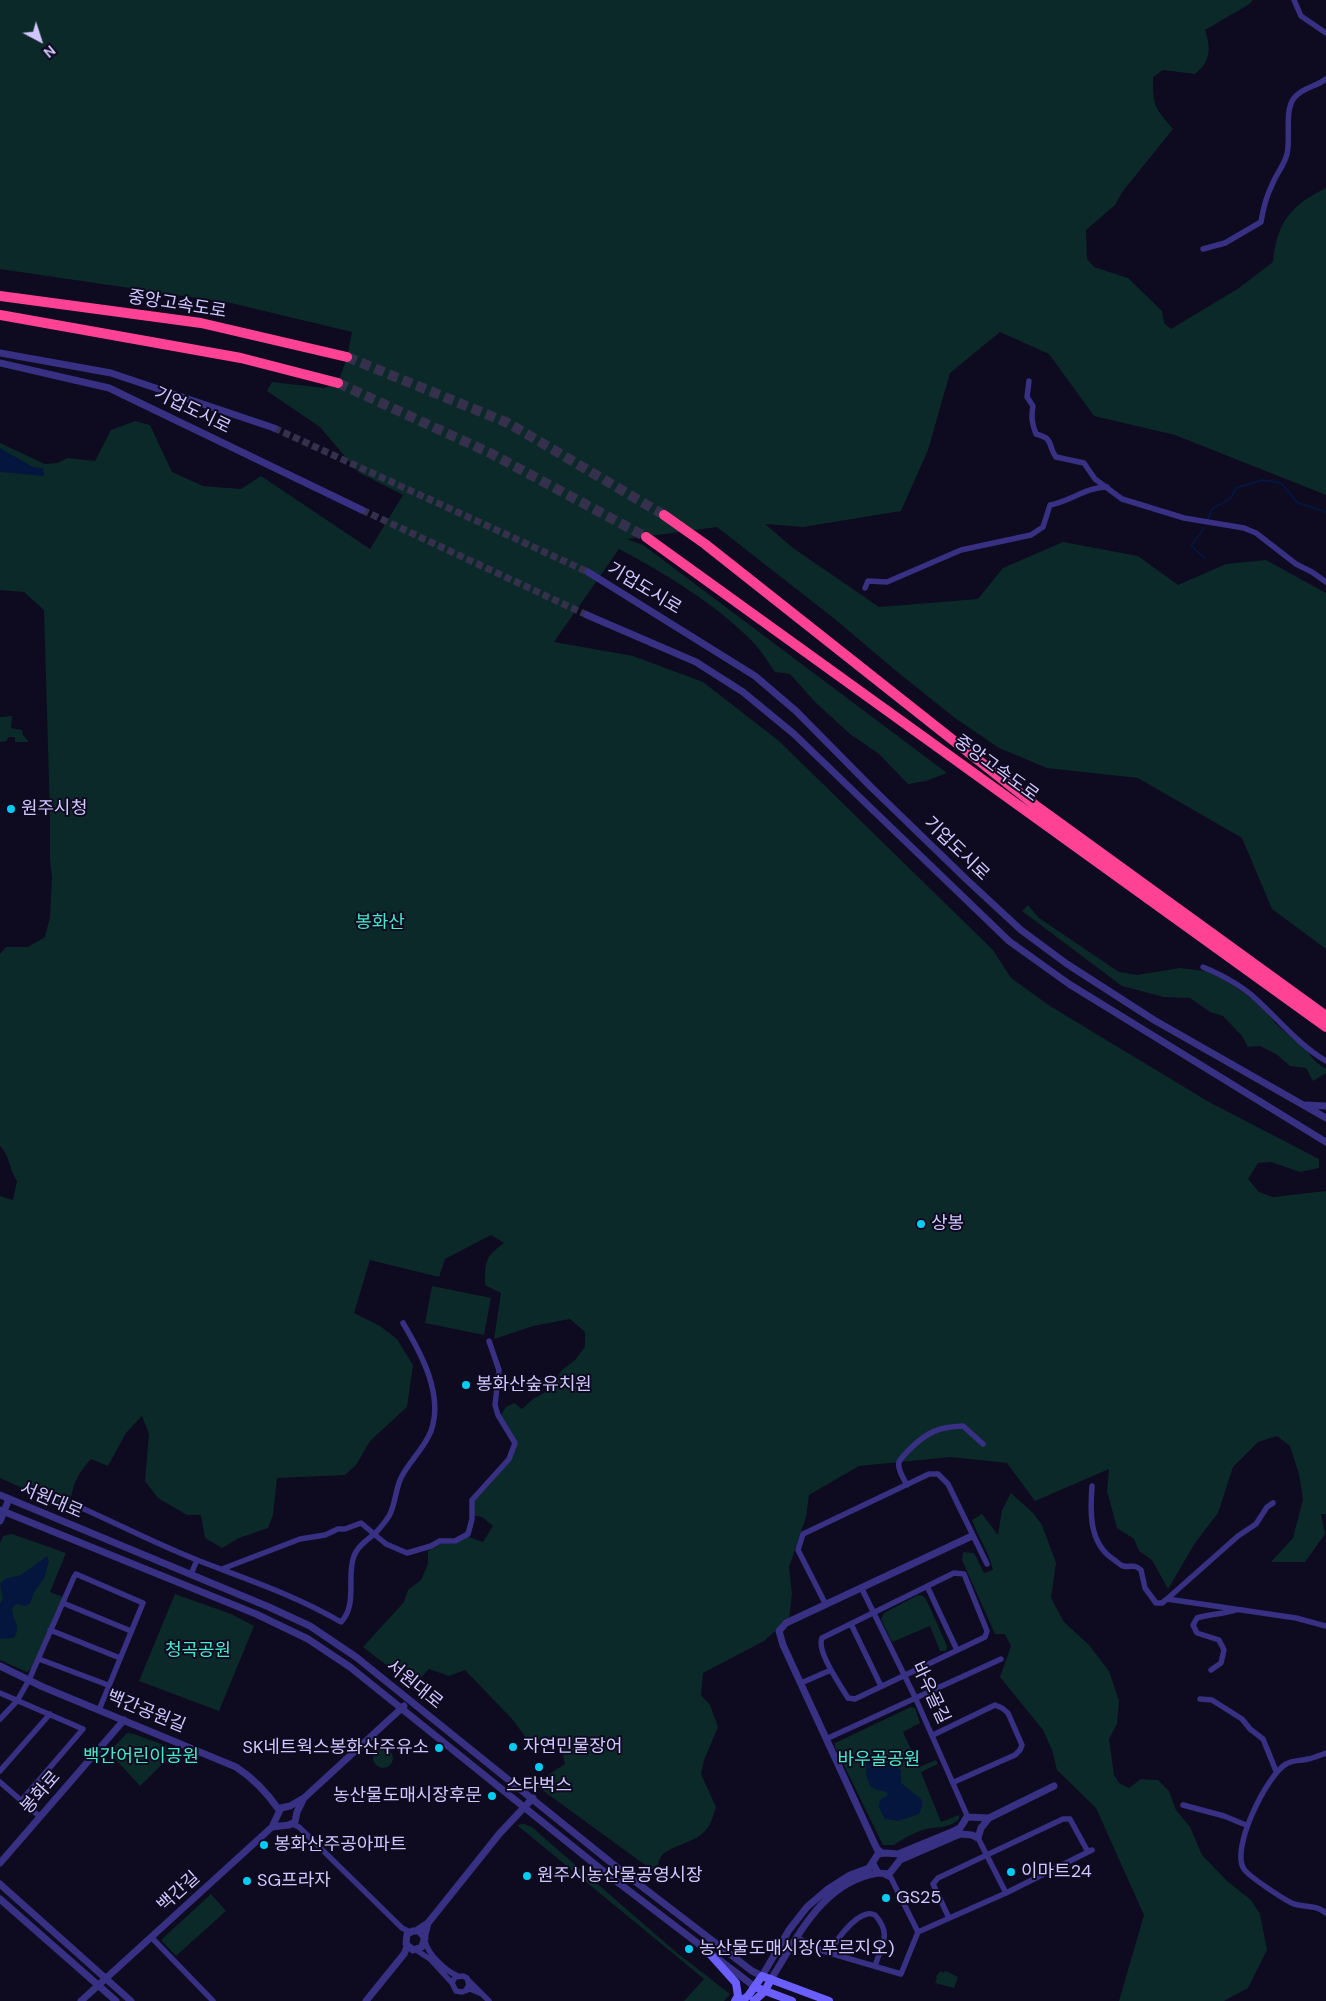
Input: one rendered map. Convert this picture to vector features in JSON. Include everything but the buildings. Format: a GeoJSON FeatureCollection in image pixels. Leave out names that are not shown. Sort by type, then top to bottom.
{"type":"FeatureCollection","features":[{"type":"Feature","properties":{"kind":"highway","name":"중앙고속도로"},"geometry":{"type":"LineString","coordinates":[[0,296],[201,323],[347,358]]}},
{"type":"Feature","properties":{"kind":"highway"},"geometry":{"type":"LineString","coordinates":[[0,315],[241,358],[338,383]]}},
{"type":"Feature","properties":{"kind":"highway","name":"중앙고속도로"},"geometry":{"type":"LineString","coordinates":[[664,515],[705,544],[1035,805],[1326,1023]]}},
{"type":"Feature","properties":{"kind":"highway","name":"중앙고속도로"},"geometry":{"type":"LineString","coordinates":[[646,537],[1326,1023]]}},
{"type":"Feature","properties":{"kind":"main road"},"geometry":{"type":"LineString","coordinates":[[710,1954],[736,1983],[738,1996],[735,2001]]}},
{"type":"Feature","properties":{"kind":"main road"},"geometry":{"type":"LineString","coordinates":[[741,2001],[755,1987],[762,1976],[829,2001]]}},
{"type":"Feature","properties":{"kind":"main road"},"geometry":{"type":"LineString","coordinates":[[754,2001],[765,1991],[771,1979]]}},
{"type":"Feature","properties":{"kind":"main road"},"geometry":{"type":"LineString","coordinates":[[755,1987],[792,2001]]}},
{"type":"Feature","properties":{"kind":"street"},"geometry":{"type":"LineString","coordinates":[[1294,0],[1301,16],[1326,33]]}},
{"type":"Feature","properties":{"kind":"street"},"geometry":{"type":"LineString","coordinates":[[1203,249],[1225,243],[1261,222],[1271,186],[1287,153],[1289,110],[1292,100],[1301,91],[1326,79]]}},
{"type":"Feature","properties":{"kind":"street","name":"기업도시로"},"geometry":{"type":"LineString","coordinates":[[0,353],[111,373],[274,428]]}},
{"type":"Feature","properties":{"kind":"street","name":"기업도시로"},"geometry":{"type":"LineString","coordinates":[[0,363],[110,388],[362,510]]}},
{"type":"Feature","properties":{"kind":"street"},"geometry":{"type":"LineString","coordinates":[[1029,381],[1027,397],[1033,406],[1032,425],[1036,434],[1046,436],[1052,444],[1052,452],[1056,457],[1084,464],[1095,479],[1122,499],[1205,523],[1244,528],[1256,533],[1296,564],[1326,582]]}},
{"type":"Feature","properties":{"kind":"street"},"geometry":{"type":"LineString","coordinates":[[865,588],[868,581],[887,582],[961,550],[1031,535],[1043,527],[1050,506],[1090,488],[1108,487]]}},
{"type":"Feature","properties":{"kind":"street","name":"기업도시로"},"geometry":{"type":"LineString","coordinates":[[588,572],[755,676],[796,711],[967,880],[1028,935],[1067,964],[1154,1020],[1326,1118]]}},
{"type":"Feature","properties":{"kind":"street","name":"기업도시로"},"geometry":{"type":"LineString","coordinates":[[588,615],[696,662],[744,692],[794,734],[1009,941],[1070,984],[1326,1142]]}},
{"type":"Feature","properties":{"kind":"street"},"geometry":{"type":"LineString","coordinates":[[1203,967],[1229,980],[1255,998],[1311,1051],[1326,1061]]}},
{"type":"Feature","properties":{"kind":"street"},"geometry":{"type":"LineString","coordinates":[[1301,1104],[1326,1106]]}},
{"type":"Feature","properties":{"kind":"street"},"geometry":{"type":"LineString","coordinates":[[75,1505],[197,1560],[274,1588],[320,1609],[341,1622],[346,1616],[350,1605],[351,1568],[354,1555],[362,1543],[375,1534],[390,1514],[401,1477],[430,1433],[435,1409],[428,1370],[403,1323]]}},
{"type":"Feature","properties":{"kind":"street"},"geometry":{"type":"LineString","coordinates":[[222,1569],[300,1539],[325,1535],[361,1523],[386,1544],[407,1554],[440,1541],[455,1541],[468,1534],[472,1519],[472,1500],[509,1459],[515,1443],[495,1405],[499,1370],[489,1340]]}},
{"type":"Feature","properties":{"kind":"street"},"geometry":{"type":"LineString","coordinates":[[906,1485],[899,1469],[900,1462],[905,1454],[930,1432],[947,1427],[963,1426],[983,1444]]}},
{"type":"Feature","properties":{"kind":"street"},"geometry":{"type":"LineString","coordinates":[[826,1605],[798,1550],[803,1534],[929,1474],[940,1476],[948,1484],[987,1564]]}},
{"type":"Feature","properties":{"kind":"street"},"geometry":{"type":"LineString","coordinates":[[1092,1486],[1091,1504],[1095,1537],[1101,1549],[1123,1566],[1135,1565],[1141,1570],[1144,1588],[1156,1603],[1162,1603],[1238,1536],[1256,1524],[1267,1507],[1273,1503]]}},
{"type":"Feature","properties":{"kind":"street","name":"서원대로"},"geometry":{"type":"LineString","coordinates":[[0,1495],[191,1574],[310,1626],[356,1657],[408,1701],[533,1798],[619,1869],[752,1971],[762,1976]]}},
{"type":"Feature","properties":{"kind":"street"},"geometry":{"type":"LineString","coordinates":[[0,1521],[2,1511],[9,1499]]}},
{"type":"Feature","properties":{"kind":"street","name":"서원대로"},"geometry":{"type":"LineString","coordinates":[[2,1511],[187,1585],[308,1638],[350,1667],[524,1808],[755,1987]]}},
{"type":"Feature","properties":{"kind":"street"},"geometry":{"type":"LineString","coordinates":[[918,1932],[885,1876],[879,1855],[783,1646],[779,1631],[786,1623],[972,1536]]}},
{"type":"Feature","properties":{"kind":"street"},"geometry":{"type":"LineString","coordinates":[[187,1585],[197,1560]]}},
{"type":"Feature","properties":{"kind":"street"},"geometry":{"type":"LineString","coordinates":[[0,1719],[17,1701],[29,1680],[76,1574],[142,1603],[99,1710]]}},
{"type":"Feature","properties":{"kind":"street"},"geometry":{"type":"LineString","coordinates":[[954,1574],[964,1574],[987,1631],[983,1639],[904,1674],[855,1699],[848,1698],[831,1670],[820,1640],[825,1635],[927,1586],[954,1574]]}},
{"type":"Feature","properties":{"kind":"street"},"geometry":{"type":"LineString","coordinates":[[927,1586],[958,1650]]}},
{"type":"Feature","properties":{"kind":"street","name":"바우골길"},"geometry":{"type":"LineString","coordinates":[[862,1589],[933,1734],[954,1782],[965,1819]]}},
{"type":"Feature","properties":{"kind":"street"},"geometry":{"type":"LineString","coordinates":[[1167,1599],[1296,1618],[1326,1626]]}},
{"type":"Feature","properties":{"kind":"street"},"geometry":{"type":"LineString","coordinates":[[63,1602],[131,1630]]}},
{"type":"Feature","properties":{"kind":"street"},"geometry":{"type":"LineString","coordinates":[[1211,1670],[1221,1663],[1224,1650],[1219,1640],[1197,1633],[1193,1625],[1197,1618],[1214,1614],[1226,1614],[1238,1609]]}},
{"type":"Feature","properties":{"kind":"street"},"geometry":{"type":"LineString","coordinates":[[851,1624],[881,1686]]}},
{"type":"Feature","properties":{"kind":"street"},"geometry":{"type":"LineString","coordinates":[[50,1630],[120,1658]]}},
{"type":"Feature","properties":{"kind":"street"},"geometry":{"type":"LineString","coordinates":[[39,1658],[108,1685]]}},
{"type":"Feature","properties":{"kind":"street"},"geometry":{"type":"LineString","coordinates":[[826,1739],[1001,1658]]}},
{"type":"Feature","properties":{"kind":"street","name":"백간공원길"},"geometry":{"type":"LineString","coordinates":[[0,1666],[236,1767],[246,1773],[283,1810]]}},
{"type":"Feature","properties":{"kind":"street"},"geometry":{"type":"LineString","coordinates":[[801,1683],[831,1670]]}},
{"type":"Feature","properties":{"kind":"street"},"geometry":{"type":"LineString","coordinates":[[0,1693],[83,1729],[21,1801]]}},
{"type":"Feature","properties":{"kind":"street"},"geometry":{"type":"LineString","coordinates":[[1200,1699],[1212,1700],[1242,1719],[1250,1729],[1264,1739],[1276,1771]]}},
{"type":"Feature","properties":{"kind":"street"},"geometry":{"type":"LineString","coordinates":[[283,1810],[304,1798],[408,1701]]}},
{"type":"Feature","properties":{"kind":"street"},"geometry":{"type":"LineString","coordinates":[[933,1734],[995,1705],[1008,1713],[1022,1745],[1020,1750],[1015,1755],[954,1782]]}},
{"type":"Feature","properties":{"kind":"street"},"geometry":{"type":"LineString","coordinates":[[0,1771],[50,1714]]}},
{"type":"Feature","properties":{"kind":"street","name":"봉화로"},"geometry":{"type":"LineString","coordinates":[[0,1863],[124,1720]]}},
{"type":"Feature","properties":{"kind":"street"},"geometry":{"type":"LineString","coordinates":[[1326,1753],[1308,1760],[1295,1760],[1276,1771],[1246,1825],[1240,1856],[1243,1869],[1254,1878],[1294,1904],[1319,1908],[1326,1913]]}},
{"type":"Feature","properties":{"kind":"street"},"geometry":{"type":"LineString","coordinates":[[0,1782],[40,1817]]}},
{"type":"Feature","properties":{"kind":"street"},"geometry":{"type":"LineString","coordinates":[[771,1979],[811,1915],[830,1897],[858,1879],[885,1876],[895,1868],[900,1860],[960,1834],[976,1833],[990,1818],[1054,1786]]}},
{"type":"Feature","properties":{"kind":"street"},"geometry":{"type":"LineString","coordinates":[[294,1821],[304,1798]]}},
{"type":"Feature","properties":{"kind":"street"},"geometry":{"type":"LineString","coordinates":[[411,1933],[428,1923],[500,1833],[533,1798]]}},
{"type":"Feature","properties":{"kind":"street"},"geometry":{"type":"LineString","coordinates":[[1183,1806],[1224,1816],[1246,1825]]}},
{"type":"Feature","properties":{"kind":"street"},"geometry":{"type":"LineString","coordinates":[[283,1810],[281,1822],[294,1821]]}},
{"type":"Feature","properties":{"kind":"street"},"geometry":{"type":"LineString","coordinates":[[283,1810],[402,1928],[411,1933],[422,1933],[430,1952],[452,1973],[468,1980],[489,2001]]}},
{"type":"Feature","properties":{"kind":"street","name":"백간길"},"geometry":{"type":"LineString","coordinates":[[99,1985],[272,1827],[283,1810]]}},
{"type":"Feature","properties":{"kind":"street"},"geometry":{"type":"LineString","coordinates":[[762,1976],[789,1930],[807,1907],[828,1889],[850,1875],[864,1870],[879,1855],[898,1854],[958,1830],[965,1819],[975,1817],[990,1818]]}},
{"type":"Feature","properties":{"kind":"street"},"geometry":{"type":"LineString","coordinates":[[975,1817],[980,1822],[976,1833],[1006,1893]]}},
{"type":"Feature","properties":{"kind":"street"},"geometry":{"type":"LineString","coordinates":[[965,1819],[964,1830],[976,1833]]}},
{"type":"Feature","properties":{"kind":"street"},"geometry":{"type":"LineString","coordinates":[[796,1937],[830,1953],[902,1974],[918,1932],[1006,1893],[1090,1851],[1070,1819],[1063,1819],[935,1880],[933,1884],[949,1918]]}},
{"type":"Feature","properties":{"kind":"street"},"geometry":{"type":"LineString","coordinates":[[272,1827],[294,1821]]}},
{"type":"Feature","properties":{"kind":"street"},"geometry":{"type":"LineString","coordinates":[[879,1855],[894,1859],[895,1868]]}},
{"type":"Feature","properties":{"kind":"street"},"geometry":{"type":"LineString","coordinates":[[0,1884],[131,2001]]}},
{"type":"Feature","properties":{"kind":"street"},"geometry":{"type":"LineString","coordinates":[[0,1899],[116,2001]]}},
{"type":"Feature","properties":{"kind":"street"},"geometry":{"type":"LineString","coordinates":[[830,1953],[834,1942],[858,1919],[867,1914],[875,1915],[883,1924],[885,1934],[875,1966]]}},
{"type":"Feature","properties":{"kind":"street"},"geometry":{"type":"LineString","coordinates":[[366,2001],[404,1954],[412,1949],[422,1947],[428,1923]]}},
{"type":"Feature","properties":{"kind":"street"},"geometry":{"type":"LineString","coordinates":[[411,1933],[412,1949]]}},
{"type":"Feature","properties":{"kind":"street"},"geometry":{"type":"LineString","coordinates":[[151,1937],[213,2001]]}},
{"type":"Feature","properties":{"kind":"street"},"geometry":{"type":"LineString","coordinates":[[412,1949],[430,1958],[446,1974],[456,1991],[474,1990],[482,1994]]}},
{"type":"Feature","properties":{"kind":"street"},"geometry":{"type":"LineString","coordinates":[[452,1983],[458,1976]]}},
{"type":"Feature","properties":{"kind":"street"},"geometry":{"type":"LineString","coordinates":[[466,1990],[468,1980]]}},
{"type":"Feature","properties":{"kind":"street"},"geometry":{"type":"LineString","coordinates":[[81,2001],[99,1985]]}},
{"type":"Feature","properties":{"kind":"green space","name":"봉화산"},"geometry":{"type":"Polygon","coordinates":[[[0,0],[1253,0],[1248,5],[1205,30],[1209,48],[1207,59],[1195,74],[1163,70],[1153,77],[1154,101],[1158,110],[1173,129],[1123,191],[1115,205],[1086,230],[1087,259],[1094,267],[1128,278],[1162,311],[1164,323],[1171,329],[1239,288],[1273,262],[1278,236],[1288,217],[1303,202],[1326,188],[1326,495],[1175,435],[1094,416],[1049,354],[1000,332],[950,373],[928,450],[901,511],[803,527],[765,524],[793,548],[879,607],[978,599],[1003,568],[1063,542],[1138,556],[1178,585],[1226,564],[1266,560],[1326,593],[1326,949],[1272,909],[1242,838],[1138,778],[1047,768],[999,748],[955,718],[836,620],[717,527],[627,539],[643,545],[947,773],[926,781],[908,784],[879,754],[850,734],[815,702],[790,674],[775,672],[755,645],[722,614],[672,579],[619,549],[554,642],[633,656],[703,682],[779,741],[993,950],[1011,978],[1050,1006],[1209,1102],[1319,1159],[1319,1168],[1300,1172],[1271,1162],[1258,1163],[1248,1179],[1259,1192],[1273,1197],[1326,1191],[1326,1514],[1321,1514],[1325,1534],[1305,1562],[1271,1562],[1293,1538],[1303,1499],[1299,1474],[1290,1446],[1277,1436],[1258,1442],[1233,1467],[1218,1513],[1195,1543],[1168,1589],[1152,1560],[1139,1551],[1134,1539],[1117,1528],[1107,1491],[1109,1469],[1035,1501],[1007,1463],[951,1457],[859,1466],[809,1495],[806,1517],[789,1567],[792,1594],[789,1619],[764,1641],[703,1673],[701,1695],[710,1705],[718,1727],[704,1760],[701,1774],[716,1807],[706,1830],[700,1836],[663,1854],[659,1860],[656,1873],[534,1784],[565,1764],[561,1746],[545,1748],[529,1742],[513,1720],[465,1670],[449,1676],[429,1669],[413,1686],[363,1647],[404,1602],[408,1590],[421,1580],[428,1564],[428,1551],[441,1544],[455,1544],[466,1536],[483,1542],[493,1526],[482,1517],[471,1515],[473,1499],[502,1469],[515,1446],[500,1416],[506,1407],[514,1403],[522,1409],[533,1399],[549,1390],[562,1370],[575,1360],[585,1347],[585,1332],[570,1319],[533,1326],[494,1339],[501,1293],[485,1285],[485,1270],[487,1260],[504,1243],[491,1235],[445,1259],[439,1277],[370,1260],[354,1313],[380,1326],[397,1339],[413,1365],[407,1407],[370,1441],[356,1465],[345,1475],[277,1478],[273,1515],[268,1528],[239,1538],[222,1548],[205,1538],[201,1515],[187,1515],[158,1498],[145,1481],[149,1434],[142,1416],[126,1433],[108,1466],[91,1459],[86,1465],[78,1476],[69,1509],[0,1478],[0,1196],[13,1200],[17,1181],[6,1154],[0,1146],[0,954],[6,947],[28,947],[45,937],[50,917],[52,877],[44,610],[24,592],[0,590],[0,443],[45,464],[57,463],[68,458],[95,461],[111,430],[135,421],[150,425],[172,472],[203,486],[241,489],[261,476],[370,549],[403,495],[358,472],[320,427],[267,391],[272,382],[324,388],[338,383],[347,357],[352,332],[231,303],[0,269],[0,0]]]}},
{"type":"Feature","properties":{"kind":"green space"},"geometry":{"type":"Polygon","coordinates":[[[12,716],[11,728],[22,730],[23,735],[29,742],[15,742],[15,737],[8,737],[7,741],[0,742],[0,717],[12,716]]]}},
{"type":"Feature","properties":{"kind":"green space"},"geometry":{"type":"Polygon","coordinates":[[[1028,905],[1039,918],[1119,972],[1137,975],[1180,968],[1214,972],[1261,1005],[1275,1023],[1292,1038],[1304,1044],[1313,1058],[1326,1069],[1326,1073],[1313,1081],[1306,1068],[1290,1066],[1276,1054],[1260,1046],[1248,1047],[1242,1036],[1223,1016],[1210,1012],[1190,998],[1164,997],[1122,986],[1022,911],[1028,905]]]}},
{"type":"Feature","properties":{"kind":"green space"},"geometry":{"type":"Polygon","coordinates":[[[432,1286],[491,1298],[484,1335],[425,1323],[432,1286]]]}},
{"type":"Feature","properties":{"kind":"green space"},"geometry":{"type":"Polygon","coordinates":[[[1011,1493],[1033,1513],[1042,1525],[1056,1563],[1051,1598],[1064,1622],[1089,1645],[1109,1671],[1119,1701],[1117,1724],[1109,1739],[1114,1775],[1119,1783],[1129,1788],[1141,1779],[1158,1780],[1169,1791],[1176,1810],[1190,1827],[1202,1855],[1227,1881],[1251,1900],[1260,1914],[1267,1950],[1248,1988],[1224,2001],[1119,2001],[1144,1915],[1096,1808],[1057,1770],[1052,1750],[1043,1730],[1000,1677],[1011,1646],[1005,1634],[995,1634],[962,1560],[963,1552],[974,1553],[984,1573],[993,1570],[972,1520],[982,1514],[998,1535],[1002,1510],[1011,1493]]]}},
{"type":"Feature","properties":{"kind":"green space"},"geometry":{"type":"Polygon","coordinates":[[[12,1534],[66,1553],[50,1592],[63,1597],[32,1668],[27,1672],[0,1660],[0,1543],[3,1536],[12,1534]]]}},
{"type":"Feature","properties":{"kind":"green space","name":"청곡공원"},"geometry":{"type":"Polygon","coordinates":[[[175,1594],[231,1614],[254,1626],[219,1711],[139,1681],[175,1594]]]}},
{"type":"Feature","properties":{"kind":"green space"},"geometry":{"type":"Polygon","coordinates":[[[918,1595],[926,1599],[947,1646],[946,1651],[940,1651],[930,1626],[892,1642],[881,1619],[884,1613],[918,1595]]]}},
{"type":"Feature","properties":{"kind":"green space","name":"바우골공원"},"geometry":{"type":"Polygon","coordinates":[[[911,1707],[915,1708],[920,1723],[903,1732],[919,1767],[936,1760],[938,1764],[921,1772],[941,1822],[959,1815],[959,1819],[948,1826],[918,1832],[894,1845],[883,1845],[835,1747],[835,1743],[911,1707]]]}},
{"type":"Feature","properties":{"kind":"green space","name":"백간어린이공원"},"geometry":{"type":"Polygon","coordinates":[[[127,1733],[177,1750],[140,1786],[109,1752],[127,1733]]]}},
{"type":"Feature","properties":{"kind":"green space"},"geometry":{"type":"Polygon","coordinates":[[[383,1748],[390,1751],[393,1758],[390,1765],[383,1768],[376,1765],[373,1758],[376,1751],[383,1748]]]}},
{"type":"Feature","properties":{"kind":"green space"},"geometry":{"type":"Polygon","coordinates":[[[524,1824],[532,1827],[676,1952],[730,1994],[724,2001],[684,2001],[704,1979],[517,1825],[524,1824]]]}},
{"type":"Feature","properties":{"kind":"green space"},"geometry":{"type":"Polygon","coordinates":[[[211,1894],[226,1911],[176,1956],[161,1940],[211,1894]]]}},
{"type":"Feature","properties":{"kind":"green space"},"geometry":{"type":"Polygon","coordinates":[[[941,1971],[943,1973],[946,1971],[958,1977],[954,1988],[935,1983],[936,1976],[941,1971]]]}},
{"type":"Feature","properties":{"kind":"water"},"geometry":{"type":"Polygon","coordinates":[[[0,448],[33,467],[43,468],[44,476],[0,472],[0,448]]]}},
{"type":"Feature","properties":{"kind":"water"},"geometry":{"type":"Polygon","coordinates":[[[47,1556],[49,1561],[44,1579],[34,1592],[30,1604],[25,1606],[16,1604],[12,1608],[17,1627],[14,1638],[0,1639],[0,1604],[3,1598],[0,1584],[5,1579],[21,1575],[47,1556]]]}},
{"type":"Feature","properties":{"kind":"water"},"geometry":{"type":"Polygon","coordinates":[[[870,1754],[901,1770],[901,1783],[922,1800],[919,1814],[898,1821],[885,1819],[879,1808],[880,1800],[888,1795],[886,1792],[871,1787],[867,1779],[867,1755],[870,1754]]]}},
{"type":"Feature","properties":{"kind":"waterway"},"geometry":{"type":"LineString","coordinates":[[1207,521],[1212,509],[1231,498],[1236,488],[1262,480],[1281,483],[1298,503],[1326,512]]}},
{"type":"Feature","properties":{"kind":"waterway"},"geometry":{"type":"LineString","coordinates":[[1204,528],[1191,546],[1205,558]]}},
{"type":"Feature","properties":{"kind":"tunnel"},"geometry":{"type":"LineString","coordinates":[[347,357],[508,423],[664,515]]}},
{"type":"Feature","properties":{"kind":"tunnel"},"geometry":{"type":"LineString","coordinates":[[338,383],[492,454],[646,537]]}},
{"type":"Feature","properties":{"kind":"tunnel"},"geometry":{"type":"LineString","coordinates":[[274,428],[588,572]]}},
{"type":"Feature","properties":{"kind":"tunnel"},"geometry":{"type":"LineString","coordinates":[[362,510],[587,615]]}},
{"type":"Feature","properties":{"kind":"place","name":"원주시청"},"geometry":{"type":"Point","coordinates":[11,809]}},
{"type":"Feature","properties":{"kind":"place","name":"상봉"},"geometry":{"type":"Point","coordinates":[921,1224]}},
{"type":"Feature","properties":{"kind":"place","name":"봉화산숲유치원"},"geometry":{"type":"Point","coordinates":[466,1385]}},
{"type":"Feature","properties":{"kind":"place","name":"자연민물장어"},"geometry":{"type":"Point","coordinates":[513,1747]}},
{"type":"Feature","properties":{"kind":"place","name":"SK네트웍스봉화산주유소"},"geometry":{"type":"Point","coordinates":[439,1748]}},
{"type":"Feature","properties":{"kind":"place","name":"스타벅스"},"geometry":{"type":"Point","coordinates":[539,1767]}},
{"type":"Feature","properties":{"kind":"place","name":"농산물도매시장후문"},"geometry":{"type":"Point","coordinates":[492,1796]}},
{"type":"Feature","properties":{"kind":"place","name":"봉화산주공아파트"},"geometry":{"type":"Point","coordinates":[264,1845]}},
{"type":"Feature","properties":{"kind":"place","name":"이마트24"},"geometry":{"type":"Point","coordinates":[1011,1872]}},
{"type":"Feature","properties":{"kind":"place","name":"원주시농산물공영시장"},"geometry":{"type":"Point","coordinates":[527,1876]}},
{"type":"Feature","properties":{"kind":"place","name":"SG프라자"},"geometry":{"type":"Point","coordinates":[247,1881]}},
{"type":"Feature","properties":{"kind":"place","name":"GS25"},"geometry":{"type":"Point","coordinates":[886,1898]}},
{"type":"Feature","properties":{"kind":"place","name":"농산물도매시장(푸르지오)"},"geometry":{"type":"Point","coordinates":[689,1949]}}]}
